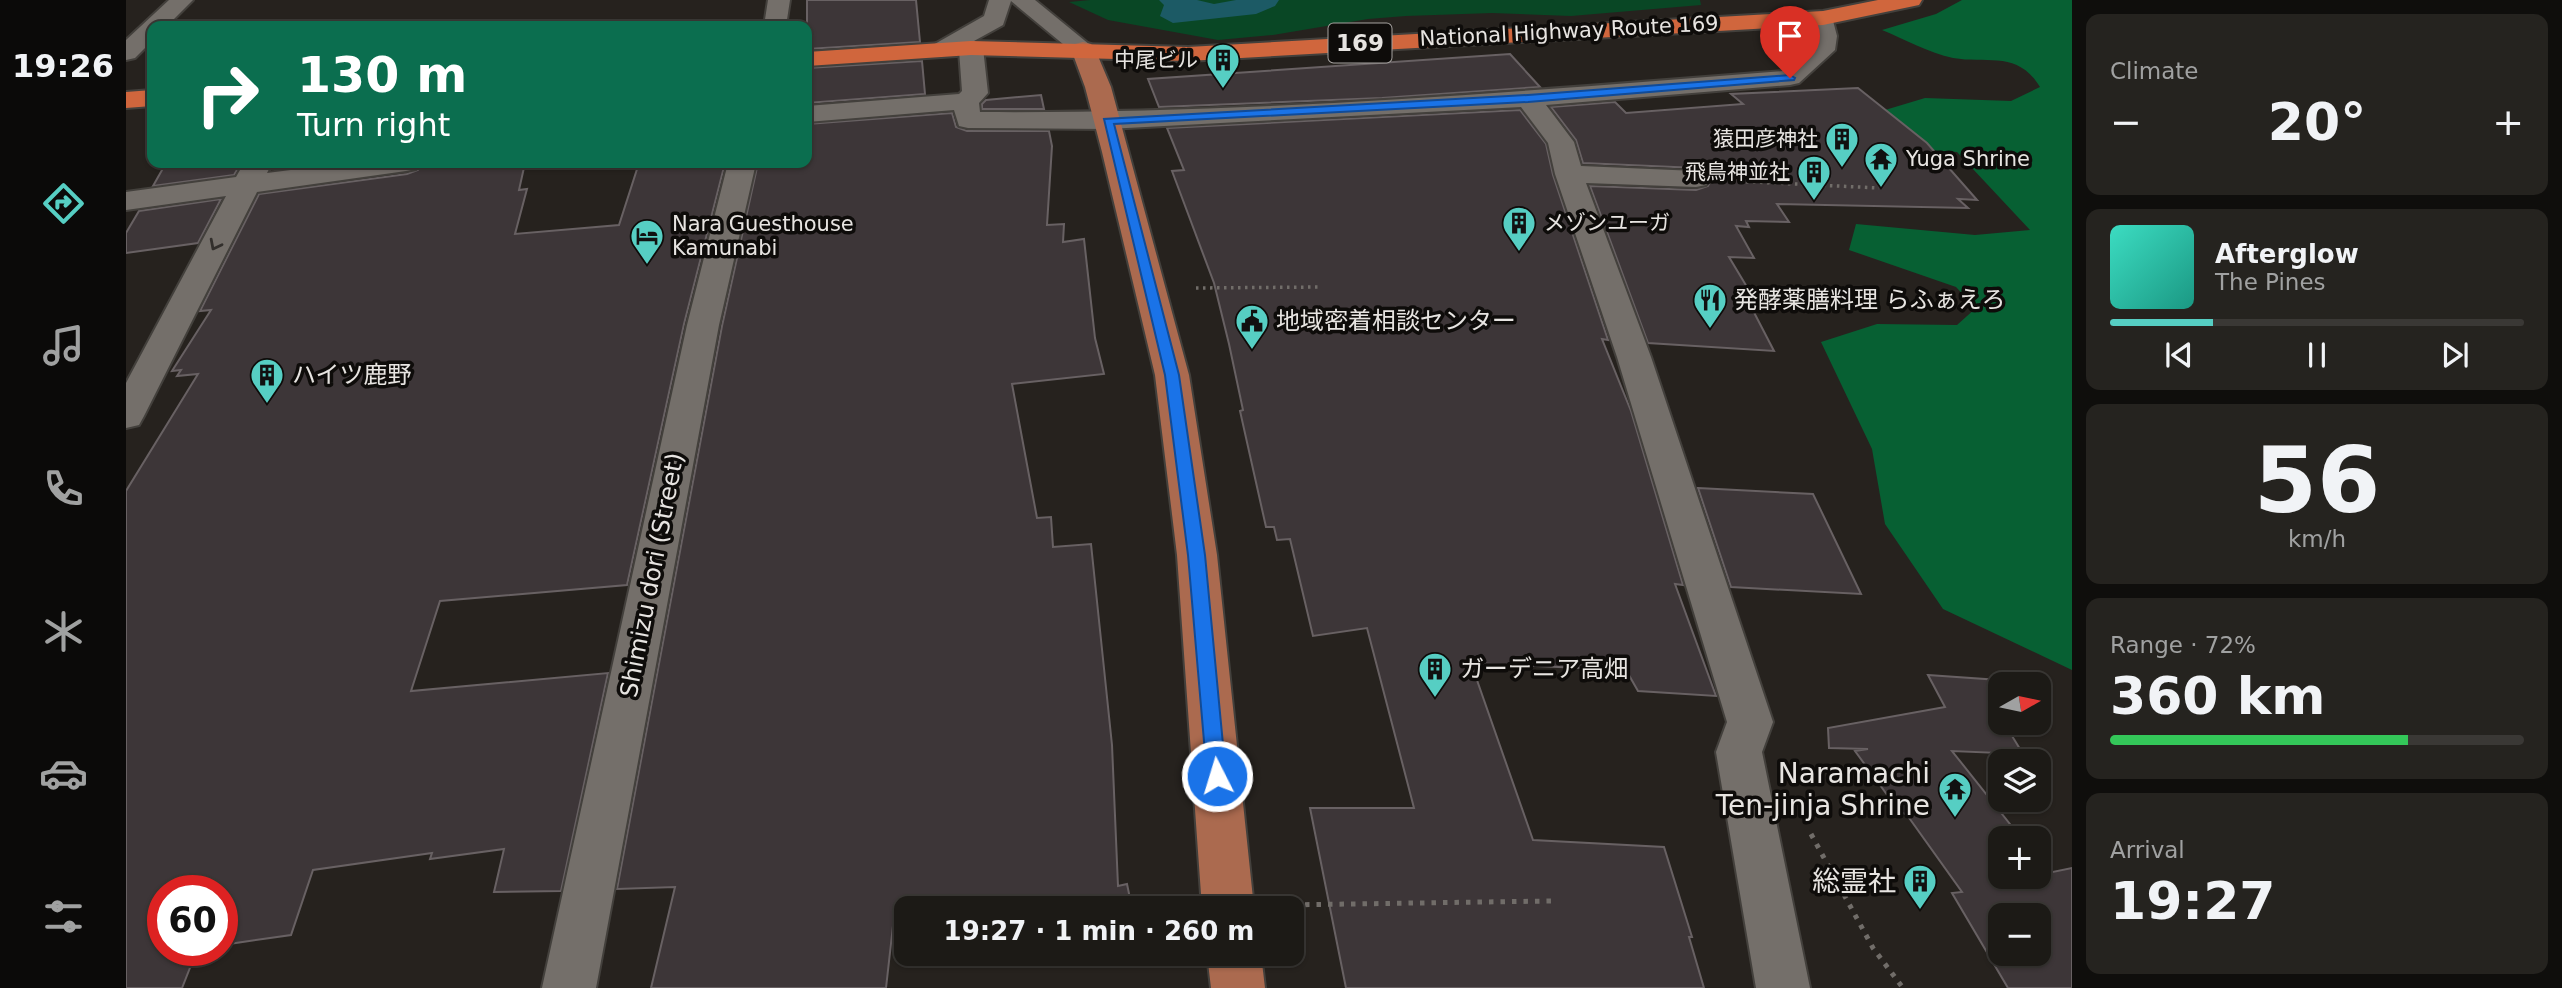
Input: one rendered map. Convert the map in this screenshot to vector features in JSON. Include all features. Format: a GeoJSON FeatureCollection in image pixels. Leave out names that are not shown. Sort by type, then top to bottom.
{"type":"FeatureCollection","features":[{"type":"Feature","properties":{"kind":"highway","name":"National Highway Route 169"},"geometry":{"type":"LineString","coordinates":[[812,59],[971,47],[1188,54],[1823,18],[1911,0]]}},
{"type":"Feature","properties":{"kind":"highway"},"geometry":{"type":"LineString","coordinates":[[126,100],[147,98]]}},
{"type":"Feature","properties":{"kind":"main road"},"geometry":{"type":"LineString","coordinates":[[1083,49],[1108,121],[1172,375],[1195,541],[1228,896]]}},
{"type":"Feature","properties":{"kind":"main road"},"geometry":{"type":"LineString","coordinates":[[1235,966],[1238,988]]}},
{"type":"Feature","properties":{"kind":"street"},"geometry":{"type":"LineString","coordinates":[[159,21],[182,0]]}},
{"type":"Feature","properties":{"kind":"street"},"geometry":{"type":"LineString","coordinates":[[776,21],[779,0]]}},
{"type":"Feature","properties":{"kind":"street"},"geometry":{"type":"LineString","coordinates":[[941,50],[995,20],[1000,0]]}},
{"type":"Feature","properties":{"kind":"street"},"geometry":{"type":"LineString","coordinates":[[1021,0],[1083,49]]}},
{"type":"Feature","properties":{"kind":"street"},"geometry":{"type":"LineString","coordinates":[[966,101],[968,120],[1060,123],[1528,99],[1790,78],[1823,50],[1823,18]]}},
{"type":"Feature","properties":{"kind":"street"},"geometry":{"type":"LineString","coordinates":[[126,53],[147,33]]}},
{"type":"Feature","properties":{"kind":"street"},"geometry":{"type":"LineString","coordinates":[[812,114],[966,101],[975,93],[971,47]]}},
{"type":"Feature","properties":{"kind":"street"},"geometry":{"type":"LineString","coordinates":[[1528,99],[1561,142],[1569,174],[1634,357],[1750,722],[1739,752],[1783,988]]}},
{"type":"Feature","properties":{"kind":"street"},"geometry":{"type":"LineString","coordinates":[[126,201],[252,173],[329,168]]}},
{"type":"Feature","properties":{"kind":"street","name":"Shimizu dori (Street)"},"geometry":{"type":"LineString","coordinates":[[569,988],[703,325],[741,168]]}},
{"type":"Feature","properties":{"kind":"street"},"geometry":{"type":"LineString","coordinates":[[126,416],[252,173]]}},
{"type":"Feature","properties":{"kind":"street"},"geometry":{"type":"LineString","coordinates":[[1569,174],[1696,179]]}},
{"type":"Feature","properties":{"kind":"path"},"geometry":{"type":"LineString","coordinates":[[1696,179],[1879,188]]}},
{"type":"Feature","properties":{"kind":"path"},"geometry":{"type":"LineString","coordinates":[[1149,288],[1320,287]]}},
{"type":"Feature","properties":{"kind":"path"},"geometry":{"type":"LineString","coordinates":[[1304,918],[1551,901]]}},
{"type":"Feature","properties":{"kind":"path"},"geometry":{"type":"LineString","coordinates":[[1873,948],[1903,988]]}},
{"type":"Feature","properties":{"kind":"green space"},"geometry":{"type":"Polygon","coordinates":[[[1700,0],[1701,5],[1571,16],[1492,13],[1406,16],[1218,40],[1108,20],[1069,2],[1700,0]]]}},
{"type":"Feature","properties":{"kind":"green space"},"geometry":{"type":"Polygon","coordinates":[[[1962,0],[2072,0],[2072,670],[1943,609],[1885,524],[1872,449],[1821,342],[1877,324],[1957,325],[1976,308],[1956,287],[1849,250],[1856,224],[1975,235],[2030,230],[1957,152],[1835,144],[1865,116],[1925,98],[2011,101],[2040,87],[2031,75],[2012,63],[1944,56],[1882,30],[1936,14],[1962,0]]]}},
{"type":"Feature","properties":{"kind":"water"},"geometry":{"type":"Polygon","coordinates":[[[1159,0],[1197,0],[1214,4],[1236,0],[1279,0],[1275,6],[1256,14],[1173,23],[1160,16],[1164,5],[1159,0]]]}},
{"type":"Feature","properties":{"kind":"building"},"geometry":{"type":"Polygon","coordinates":[[[807,0],[916,0],[920,42],[812,49],[812,21],[807,21],[807,0]]]}},
{"type":"Feature","properties":{"kind":"building"},"geometry":{"type":"Polygon","coordinates":[[[1510,54],[1540,87],[1382,98],[1159,107],[1148,79],[1510,54]]]}},
{"type":"Feature","properties":{"kind":"building"},"geometry":{"type":"Polygon","coordinates":[[[922,61],[925,94],[812,103],[812,68],[922,61]]]}},
{"type":"Feature","properties":{"kind":"building"},"geometry":{"type":"Polygon","coordinates":[[[1858,88],[1927,143],[1977,200],[1958,199],[1968,208],[1777,204],[1789,222],[1746,221],[1749,227],[1736,226],[1754,258],[1729,257],[1753,297],[1746,297],[1774,351],[1648,343],[1590,186],[1696,190],[1708,186],[1712,178],[1707,170],[1697,168],[1583,163],[1576,140],[1551,107],[1615,102],[1626,113],[1743,104],[1731,94],[1858,88]]]}},
{"type":"Feature","properties":{"kind":"building"},"geometry":{"type":"Polygon","coordinates":[[[1041,95],[1044,109],[982,109],[986,100],[1041,95]]]}},
{"type":"Feature","properties":{"kind":"building"},"geometry":{"type":"Polygon","coordinates":[[[1520,110],[1546,144],[1553,175],[1608,340],[1602,339],[1631,411],[1683,585],[1675,584],[1716,696],[1638,691],[1626,670],[1471,663],[1533,840],[1664,847],[1692,937],[1689,937],[1704,988],[1346,988],[1310,808],[1414,808],[1367,628],[1313,636],[1290,539],[1277,540],[1274,527],[1266,527],[1214,283],[1172,171],[1184,170],[1167,128],[1520,110]]]}},
{"type":"Feature","properties":{"kind":"building"},"geometry":{"type":"Polygon","coordinates":[[[952,113],[956,127],[967,131],[1049,131],[1052,146],[1047,225],[1064,224],[1063,242],[1084,239],[1095,338],[1104,374],[1012,384],[1037,518],[1051,517],[1053,547],[1091,544],[1112,745],[1118,886],[1127,884],[1130,896],[894,896],[886,988],[651,988],[675,887],[617,889],[722,326],[757,168],[812,168],[812,124],[952,113]]]}},
{"type":"Feature","properties":{"kind":"building"},"geometry":{"type":"Polygon","coordinates":[[[163,168],[238,168],[234,175],[153,186],[163,168]]]}},
{"type":"Feature","properties":{"kind":"building"},"geometry":{"type":"Polygon","coordinates":[[[419,168],[524,168],[519,190],[527,189],[515,234],[619,225],[637,168],[724,168],[684,324],[627,585],[440,601],[411,691],[608,673],[561,891],[494,892],[504,849],[430,859],[432,853],[313,870],[291,935],[238,943],[238,875],[147,875],[147,966],[191,966],[182,988],[126,988],[126,491],[198,374],[177,376],[181,370],[172,371],[211,310],[200,311],[259,194],[407,174],[419,168]]]}},
{"type":"Feature","properties":{"kind":"building"},"geometry":{"type":"Polygon","coordinates":[[[221,199],[198,243],[126,253],[126,233],[139,211],[221,199]]]}},
{"type":"Feature","properties":{"kind":"building"},"geometry":{"type":"Polygon","coordinates":[[[1698,488],[1813,494],[1861,594],[1731,587],[1698,488]]]}},
{"type":"Feature","properties":{"kind":"building"},"geometry":{"type":"Polygon","coordinates":[[[1928,675],[1988,679],[1988,735],[2011,735],[2020,749],[1988,749],[1988,753],[1952,751],[1988,796],[1988,812],[2000,812],[2011,826],[1988,826],[1988,889],[2051,889],[2051,872],[2072,868],[2072,988],[2008,988],[1995,966],[2051,966],[2051,903],[1988,903],[1988,954],[1952,893],[1962,892],[1907,815],[1899,811],[1855,751],[1868,749],[1829,748],[1828,728],[1945,707],[1928,675]]]}},
{"type":"Feature","properties":{"kind":"place","name":"中尾ビル"},"geometry":{"type":"Point","coordinates":[1223,90]}},
{"type":"Feature","properties":{"kind":"place","name":"猿田彦神社"},"geometry":{"type":"Point","coordinates":[1842,169]}},
{"type":"Feature","properties":{"kind":"place","name":"Yuga Shrine"},"geometry":{"type":"Point","coordinates":[1881,189]}},
{"type":"Feature","properties":{"kind":"place","name":"飛鳥神並社"},"geometry":{"type":"Point","coordinates":[1814,202]}},
{"type":"Feature","properties":{"kind":"place","name":"メゾンユーガ"},"geometry":{"type":"Point","coordinates":[1519,253]}},
{"type":"Feature","properties":{"kind":"place","name":"Nara Guesthouse Kamunabi"},"geometry":{"type":"Point","coordinates":[647,266]}},
{"type":"Feature","properties":{"kind":"place","name":"発酵薬膳料理 らふぁえろ"},"geometry":{"type":"Point","coordinates":[1710,330]}},
{"type":"Feature","properties":{"kind":"place","name":"地域密着相談センター"},"geometry":{"type":"Point","coordinates":[1252,351]}},
{"type":"Feature","properties":{"kind":"place","name":"ハイツ鹿野"},"geometry":{"type":"Point","coordinates":[267,405]}},
{"type":"Feature","properties":{"kind":"place","name":"ガーデニア高畑"},"geometry":{"type":"Point","coordinates":[1435,699]}},
{"type":"Feature","properties":{"kind":"place","name":"Naramachi Ten-jinja Shrine"},"geometry":{"type":"Point","coordinates":[1955,819]}},
{"type":"Feature","properties":{"kind":"place","name":"総霊社"},"geometry":{"type":"Point","coordinates":[1920,911]}},
{"type":"Feature","properties":{"kind":"route"},"geometry":{"type":"LineString","coordinates":[[1217,776],[1197,555],[1172,375],[1108,121],[1528,99],[1790,78]]}}]}
